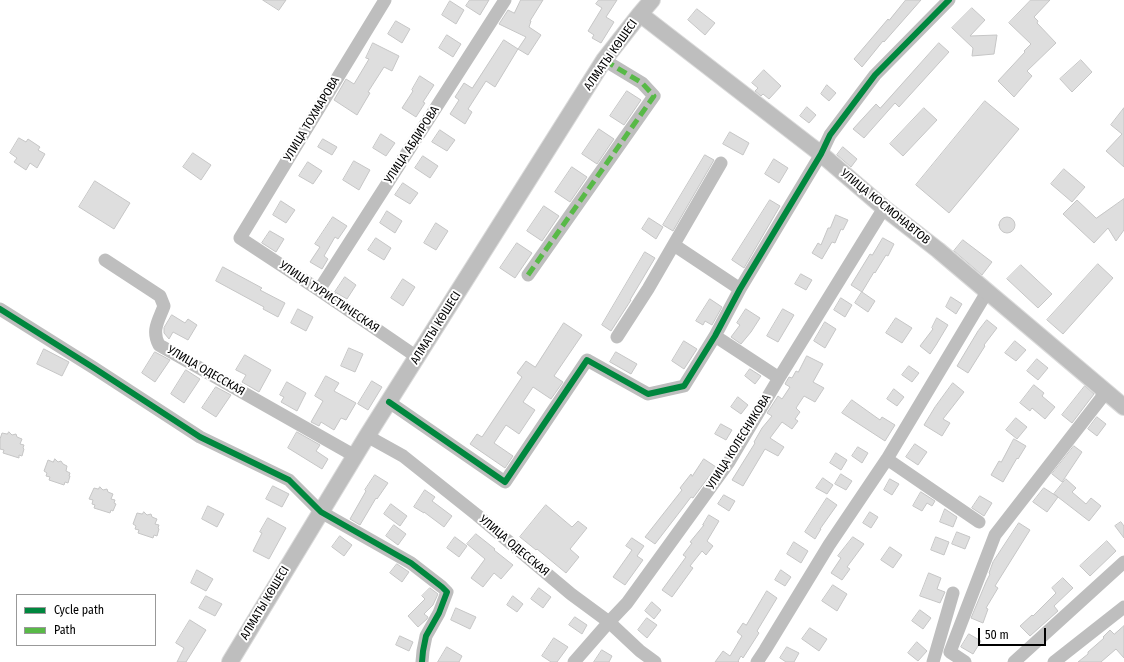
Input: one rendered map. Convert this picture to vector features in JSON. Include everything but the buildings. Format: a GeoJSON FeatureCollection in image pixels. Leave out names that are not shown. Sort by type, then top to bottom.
{"type":"FeatureCollection","features":[{"type":"Feature","properties":{"kind":"main road","name":"АЛМАТЫ КӨШЕСІ"},"geometry":{"type":"LineString","coordinates":[[230,662],[355,456],[604,60],[652,0]]}},
{"type":"Feature","properties":{"kind":"main road","name":"УЛИЦА КОСМОНАВТОВ"},"geometry":{"type":"LineString","coordinates":[[640,14],[821,154],[884,208],[938,250],[1124,407]]}},
{"type":"Feature","properties":{"kind":"street","name":"УЛИЦА ТОХМАРОВА"},"geometry":{"type":"LineString","coordinates":[[240,238],[385,0]]}},
{"type":"Feature","properties":{"kind":"street","name":"УЛИЦА АБДИРОВА"},"geometry":{"type":"LineString","coordinates":[[319,290],[505,0]]}},
{"type":"Feature","properties":{"kind":"street"},"geometry":{"type":"LineString","coordinates":[[389,402],[506,482],[587,360],[648,394],[684,386],[715,336],[740,289],[821,154],[830,134],[875,75],[949,0]]}},
{"type":"Feature","properties":{"kind":"street"},"geometry":{"type":"LineString","coordinates":[[528,275],[654,96],[642,83],[604,60]]}},
{"type":"Feature","properties":{"kind":"street"},"geometry":{"type":"LineString","coordinates":[[617,337],[648,289],[721,162]]}},
{"type":"Feature","properties":{"kind":"street","name":"УЛИЦА КОЛЕСНИКОВА"},"geometry":{"type":"LineString","coordinates":[[574,662],[628,603],[729,462],[884,208]]}},
{"type":"Feature","properties":{"kind":"street","name":"УЛИЦА ТУРИСТИЧЕСКАЯ"},"geometry":{"type":"LineString","coordinates":[[240,238],[418,357]]}},
{"type":"Feature","properties":{"kind":"street"},"geometry":{"type":"LineString","coordinates":[[674,244],[740,289]]}},
{"type":"Feature","properties":{"kind":"street","name":"УЛИЦА ОДЕССКАЯ"},"geometry":{"type":"LineString","coordinates":[[105,260],[160,296],[164,306],[155,330],[159,345],[355,456]]}},
{"type":"Feature","properties":{"kind":"street"},"geometry":{"type":"LineString","coordinates":[[757,662],[829,545],[887,459],[987,292]]}},
{"type":"Feature","properties":{"kind":"street"},"geometry":{"type":"LineString","coordinates":[[0,309],[200,437],[289,480],[321,512],[411,563],[442,587],[447,592],[439,613],[426,636],[422,651],[422,662]]}},
{"type":"Feature","properties":{"kind":"street"},"geometry":{"type":"LineString","coordinates":[[715,336],[779,378]]}},
{"type":"Feature","properties":{"kind":"street"},"geometry":{"type":"LineString","coordinates":[[965,662],[950,652],[995,535],[1106,392]]}},
{"type":"Feature","properties":{"kind":"street","name":"УЛИЦА ОДЕССКАЯ"},"geometry":{"type":"LineString","coordinates":[[368,436],[403,456],[477,515],[571,594],[609,622],[640,651],[655,662]]}},
{"type":"Feature","properties":{"kind":"street"},"geometry":{"type":"LineString","coordinates":[[887,459],[979,522]]}},
{"type":"Feature","properties":{"kind":"street"},"geometry":{"type":"LineString","coordinates":[[1014,662],[1124,562]]}},
{"type":"Feature","properties":{"kind":"street"},"geometry":{"type":"LineString","coordinates":[[933,662],[953,593]]}},
{"type":"Feature","properties":{"kind":"street"},"geometry":{"type":"LineString","coordinates":[[1054,662],[1124,607]]}},
{"type":"Feature","properties":{"kind":"marked path"},"geometry":{"type":"LineString","coordinates":[[528,275],[654,96],[642,83],[604,60]]}},
{"type":"Feature","properties":{"kind":"cycle path"},"geometry":{"type":"LineString","coordinates":[[389,402],[505,482],[587,360],[648,394],[684,386],[715,336],[740,289],[821,154],[830,135],[875,75],[949,0]]}},
{"type":"Feature","properties":{"kind":"cycle path"},"geometry":{"type":"LineString","coordinates":[[0,309],[200,437],[289,480],[321,512],[411,563],[442,587],[447,592],[439,613],[426,636],[422,662]]}}]}
